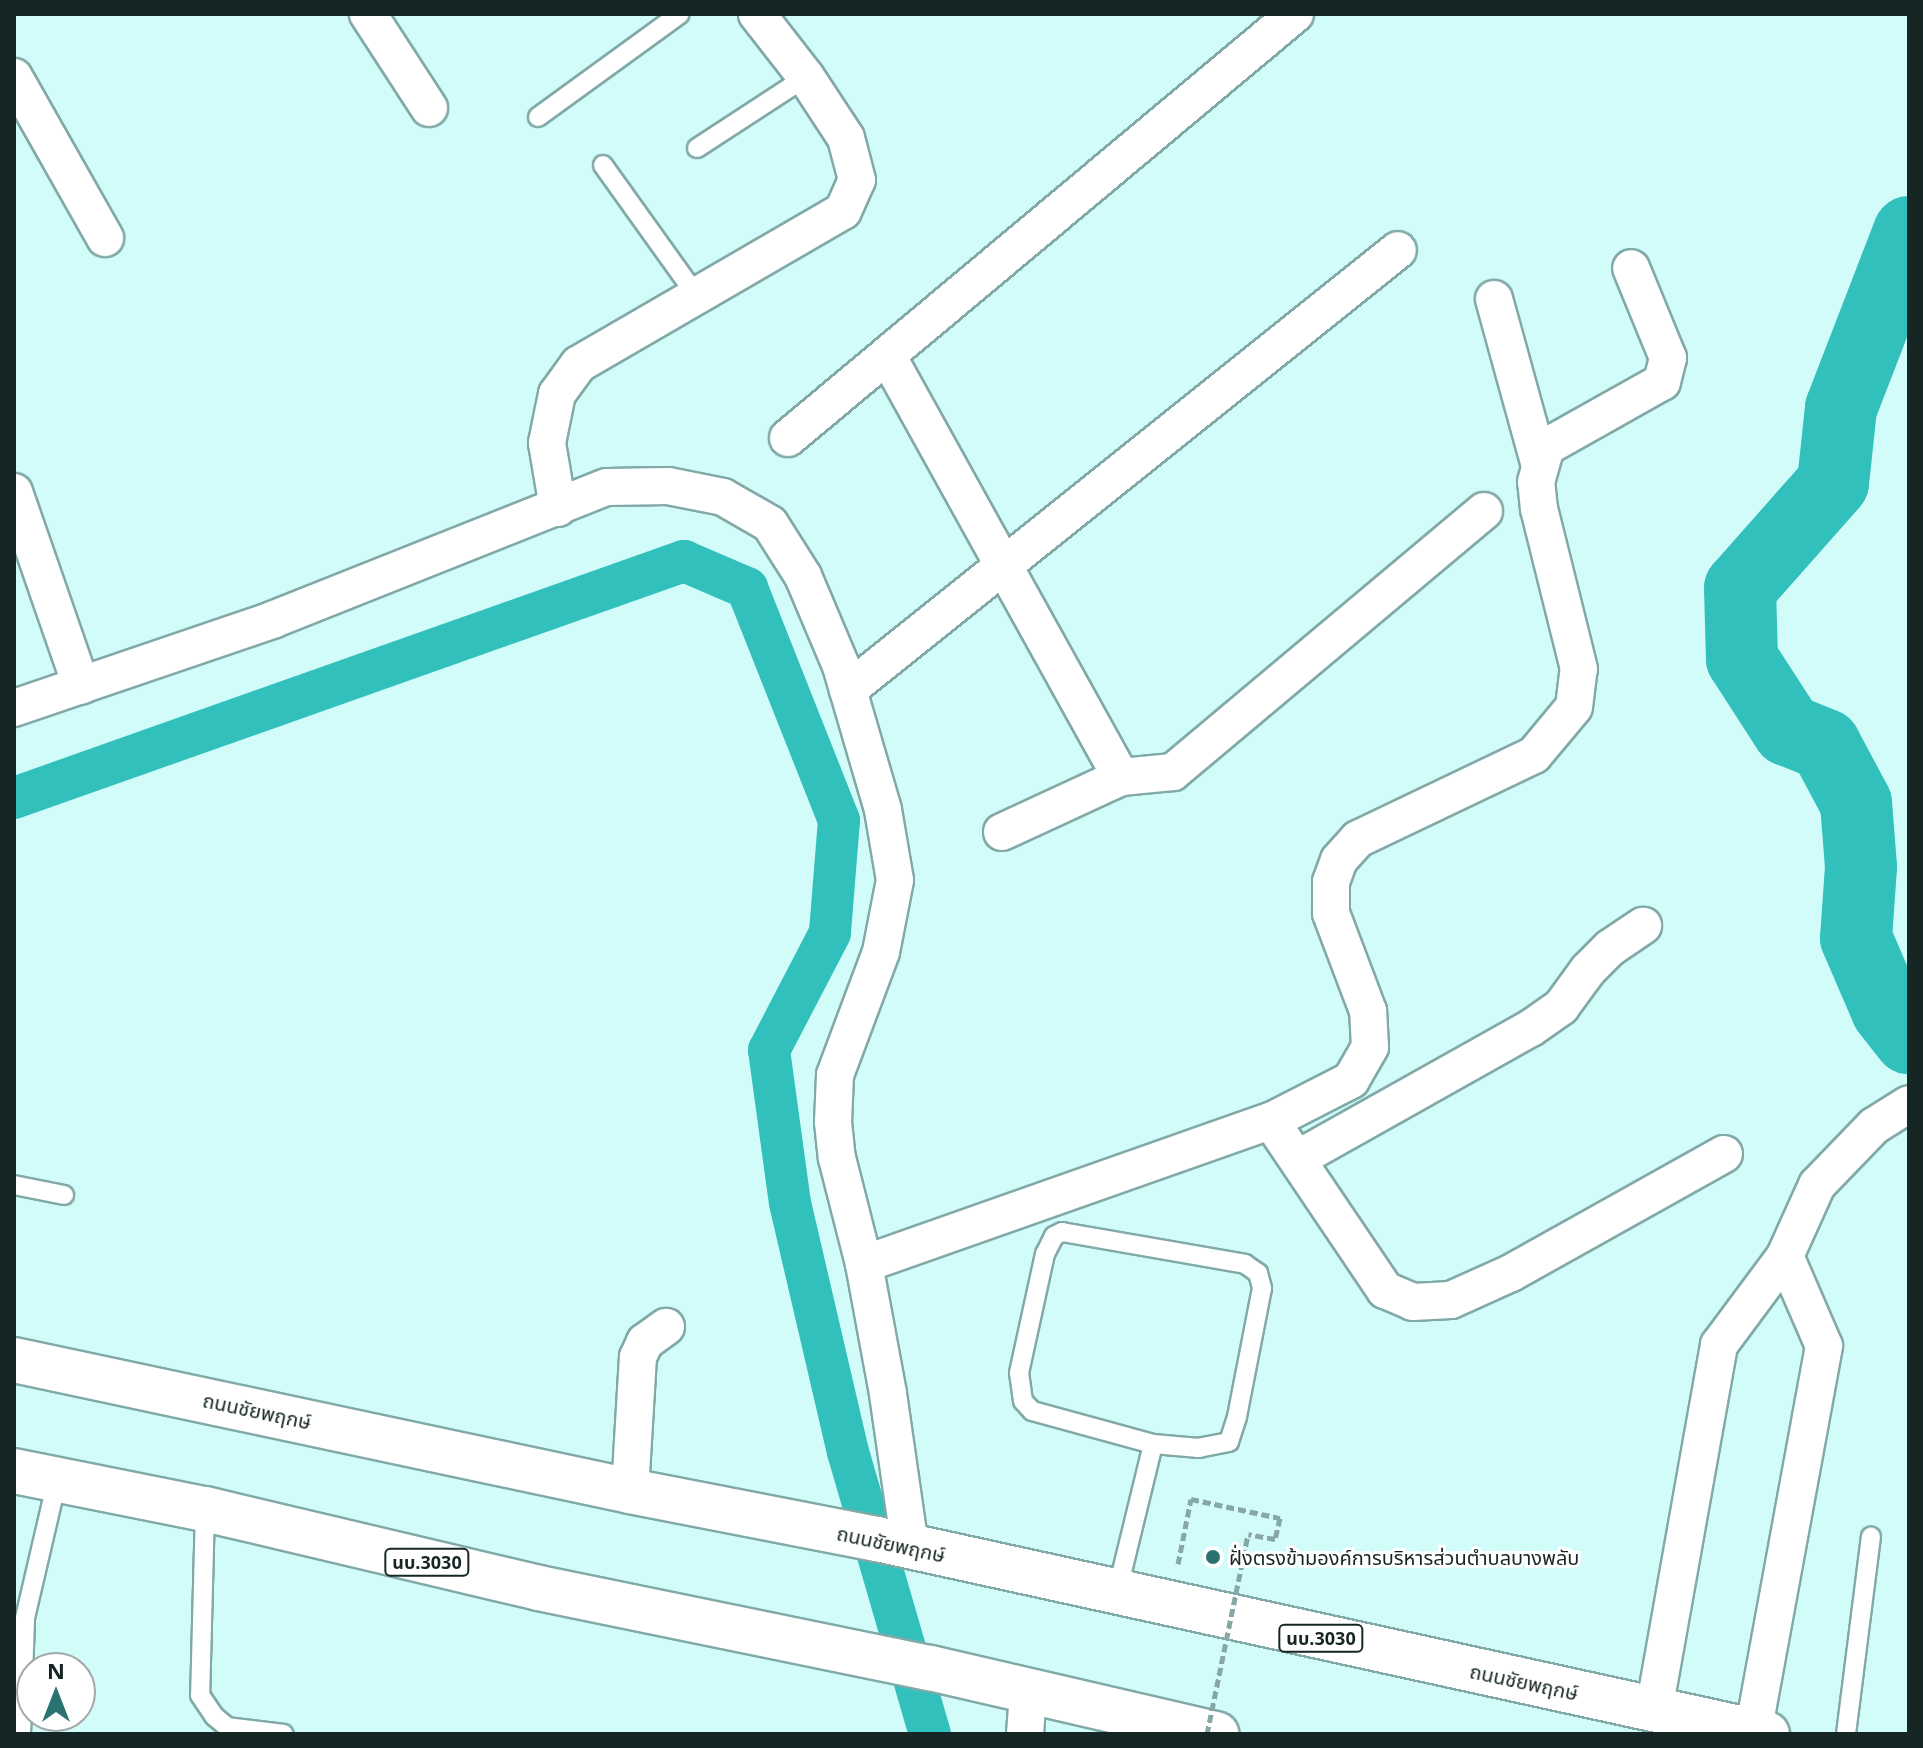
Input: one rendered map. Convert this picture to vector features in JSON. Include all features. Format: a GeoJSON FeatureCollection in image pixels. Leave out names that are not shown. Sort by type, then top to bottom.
{"type":"FeatureCollection","features":[{"type":"Feature","properties":{"kind":"main road","name":"ถนนชัยพฤกษ์"},"geometry":{"type":"LineString","coordinates":[[14,1360],[630,1491],[893,1543],[1760,1732]]}},
{"type":"Feature","properties":{"kind":"main road","name":"นบ.3030"},"geometry":{"type":"LineString","coordinates":[[14,1471],[205,1509],[539,1588],[930,1668],[1027,1714],[1217,1734]]}},
{"type":"Feature","properties":{"kind":"street"},"geometry":{"type":"LineString","coordinates":[[368,14],[429,108]]}},
{"type":"Feature","properties":{"kind":"street"},"geometry":{"type":"LineString","coordinates":[[558,508],[547,443],[557,394],[579,364],[843,211],[857,180],[846,138],[806,77],[757,14]]}},
{"type":"Feature","properties":{"kind":"street"},"geometry":{"type":"LineString","coordinates":[[788,438],[1295,14]]}},
{"type":"Feature","properties":{"kind":"street"},"geometry":{"type":"LineString","coordinates":[[14,77],[105,238]]}},
{"type":"Feature","properties":{"kind":"street"},"geometry":{"type":"LineString","coordinates":[[848,690],[1398,250]]}},
{"type":"Feature","properties":{"kind":"street"},"geometry":{"type":"LineString","coordinates":[[864,1264],[1271,1121],[1351,1080],[1370,1047],[1368,1011],[1331,913],[1331,882],[1339,860],[1358,839],[1534,755],[1574,707],[1579,669],[1539,509],[1536,482],[1546,447],[1662,382],[1668,358],[1631,268]]}},
{"type":"Feature","properties":{"kind":"street"},"geometry":{"type":"LineString","coordinates":[[1494,299],[1540,466]]}},
{"type":"Feature","properties":{"kind":"street"},"geometry":{"type":"LineString","coordinates":[[888,357],[1121,777]]}},
{"type":"Feature","properties":{"kind":"street"},"geometry":{"type":"LineString","coordinates":[[14,708],[272,620],[607,487],[668,486],[723,497],[770,524],[803,576],[848,690],[883,810],[895,880],[881,952],[835,1075],[833,1122],[837,1158],[864,1264],[888,1394],[893,1543]]}},
{"type":"Feature","properties":{"kind":"street"},"geometry":{"type":"LineString","coordinates":[[14,492],[81,686]]}},
{"type":"Feature","properties":{"kind":"street"},"geometry":{"type":"LineString","coordinates":[[1002,832],[1121,777],[1173,772],[1484,511]]}},
{"type":"Feature","properties":{"kind":"street"},"geometry":{"type":"LineString","coordinates":[[1299,1158],[1531,1028],[1561,1007],[1588,970],[1610,948],[1643,926]]}},
{"type":"Feature","properties":{"kind":"street"},"geometry":{"type":"LineString","coordinates":[[1654,1710],[1719,1345],[1785,1256],[1817,1185],[1874,1126],[1909,1104]]}},
{"type":"Feature","properties":{"kind":"street"},"geometry":{"type":"LineString","coordinates":[[1271,1121],[1299,1158],[1385,1290],[1413,1302],[1451,1300],[1511,1273],[1724,1154]]}},
{"type":"Feature","properties":{"kind":"street"},"geometry":{"type":"LineString","coordinates":[[1760,1732],[1824,1346],[1785,1256]]}},
{"type":"Feature","properties":{"kind":"street"},"geometry":{"type":"LineString","coordinates":[[630,1491],[638,1357],[645,1342],[666,1327]]}},
{"type":"Feature","properties":{"kind":"lane"},"geometry":{"type":"LineString","coordinates":[[538,117],[680,14]]}},
{"type":"Feature","properties":{"kind":"lane"},"geometry":{"type":"LineString","coordinates":[[697,148],[806,77]]}},
{"type":"Feature","properties":{"kind":"lane"},"geometry":{"type":"LineString","coordinates":[[603,165],[696,295]]}},
{"type":"Feature","properties":{"kind":"lane"},"geometry":{"type":"LineString","coordinates":[[14,1185],[64,1195]]}},
{"type":"Feature","properties":{"kind":"lane"},"geometry":{"type":"LineString","coordinates":[[1062,1232],[1245,1264],[1258,1273],[1262,1288],[1237,1417],[1229,1442],[1199,1448],[1153,1444],[1032,1411],[1023,1401],[1019,1359],[1045,1254],[1054,1236],[1062,1232]]}},
{"type":"Feature","properties":{"kind":"lane"},"geometry":{"type":"LineString","coordinates":[[1117,1594],[1153,1444]]}},
{"type":"Feature","properties":{"kind":"lane"},"geometry":{"type":"LineString","coordinates":[[21,1734],[20,1629],[57,1481]]}},
{"type":"Feature","properties":{"kind":"lane"},"geometry":{"type":"LineString","coordinates":[[205,1509],[200,1695],[214,1716],[227,1727],[284,1734]]}},
{"type":"Feature","properties":{"kind":"lane"},"geometry":{"type":"LineString","coordinates":[[1846,1734],[1871,1537]]}},
{"type":"Feature","properties":{"kind":"path"},"geometry":{"type":"LineString","coordinates":[[1169,1604],[1191,1499],[1280,1518],[1275,1539],[1248,1534],[1207,1734]]}},
{"type":"Feature","properties":{"kind":"waterway"},"geometry":{"type":"LineString","coordinates":[[1909,232],[1841,408],[1833,483],[1740,588],[1742,659],[1788,730],[1825,745],[1856,803],[1861,867],[1856,938],[1887,1010],[1909,1038]]}},
{"type":"Feature","properties":{"kind":"waterway"},"geometry":{"type":"LineString","coordinates":[[14,798],[684,561],[747,588],[839,820],[830,933],[769,1050],[790,1203],[848,1452],[930,1734]]}},
{"type":"Feature","properties":{"kind":"place","name":"ฝั่งตรงข้ามองค์การบริหารส่วนตำบลบางพลับ"},"geometry":{"type":"Point","coordinates":[1213,1557]}}]}
